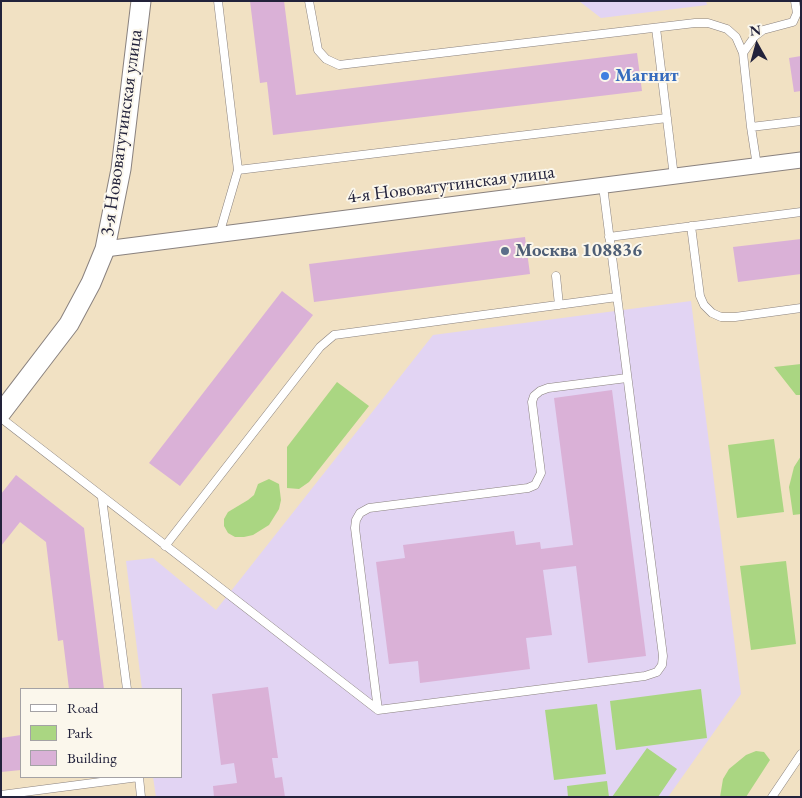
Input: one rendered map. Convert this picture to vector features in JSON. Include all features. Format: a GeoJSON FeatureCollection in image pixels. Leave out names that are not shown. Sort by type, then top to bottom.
{"type":"FeatureCollection","features":[{"type":"Feature","properties":{"kind":"street","name":"3-я Нововатутинская улица"},"geometry":{"type":"LineString","coordinates":[[1,413],[69,324],[91,283],[105,249],[121,169],[140,1]]}},
{"type":"Feature","properties":{"kind":"street","name":"4-я Нововатутинская улица"},"geometry":{"type":"LineString","coordinates":[[105,249],[801,160]]}},
{"type":"Feature","properties":{"kind":"lane"},"geometry":{"type":"LineString","coordinates":[[218,1],[238,170],[218,235]]}},
{"type":"Feature","properties":{"kind":"lane"},"geometry":{"type":"LineString","coordinates":[[309,1],[318,50],[326,59],[339,65],[695,23],[719,25],[727,28],[736,38],[743,53],[757,166]]}},
{"type":"Feature","properties":{"kind":"lane"},"geometry":{"type":"LineString","coordinates":[[743,53],[755,36],[763,30],[793,22],[796,13],[795,1]]}},
{"type":"Feature","properties":{"kind":"lane"},"geometry":{"type":"LineString","coordinates":[[656,28],[674,177]]}},
{"type":"Feature","properties":{"kind":"lane"},"geometry":{"type":"LineString","coordinates":[[238,170],[667,118]]}},
{"type":"Feature","properties":{"kind":"lane"},"geometry":{"type":"LineString","coordinates":[[751,127],[801,121]]}},
{"type":"Feature","properties":{"kind":"lane"},"geometry":{"type":"LineString","coordinates":[[1,418],[378,710],[645,676],[657,672],[662,665],[663,656],[603,186]]}},
{"type":"Feature","properties":{"kind":"lane"},"geometry":{"type":"LineString","coordinates":[[609,237],[801,212]]}},
{"type":"Feature","properties":{"kind":"lane"},"geometry":{"type":"LineString","coordinates":[[691,226],[700,296],[704,305],[712,313],[721,317],[735,317],[801,308]]}},
{"type":"Feature","properties":{"kind":"lane"},"geometry":{"type":"LineString","coordinates":[[556,276],[560,305]]}},
{"type":"Feature","properties":{"kind":"lane"},"geometry":{"type":"LineString","coordinates":[[165,546],[320,347],[334,334],[617,297]]}},
{"type":"Feature","properties":{"kind":"lane"},"geometry":{"type":"LineString","coordinates":[[378,710],[355,528],[356,520],[360,513],[369,508],[528,488],[535,485],[541,473],[532,402],[534,396],[548,388],[627,378]]}},
{"type":"Feature","properties":{"kind":"lane"},"geometry":{"type":"LineString","coordinates":[[102,498],[127,688]]}},
{"type":"Feature","properties":{"kind":"lane"},"geometry":{"type":"LineString","coordinates":[[772,797],[801,754]]}},
{"type":"Feature","properties":{"kind":"lane"},"geometry":{"type":"LineString","coordinates":[[1,795],[131,778]]}},
{"type":"Feature","properties":{"kind":"lane"},"geometry":{"type":"LineString","coordinates":[[139,778],[142,797]]}},
{"type":"Feature","properties":{"kind":"shaded area"},"geometry":{"type":"Polygon","coordinates":[[[579,1],[706,1],[707,5],[601,18],[579,1]]]}},
{"type":"Feature","properties":{"kind":"shaded area"},"geometry":{"type":"Polygon","coordinates":[[[691,301],[741,694],[668,797],[156,797],[153,778],[182,778],[182,688],[142,688],[126,561],[153,558],[216,610],[433,335],[691,301]]]}},
{"type":"Feature","properties":{"kind":"green space"},"geometry":{"type":"Polygon","coordinates":[[[801,364],[801,395],[796,395],[774,367],[801,364]]]}},
{"type":"Feature","properties":{"kind":"green space"},"geometry":{"type":"Polygon","coordinates":[[[337,382],[369,406],[309,482],[299,489],[287,488],[287,447],[337,382]]]}},
{"type":"Feature","properties":{"kind":"green space"},"geometry":{"type":"Polygon","coordinates":[[[774,439],[784,512],[737,518],[728,445],[774,439]]]}},
{"type":"Feature","properties":{"kind":"green space"},"geometry":{"type":"Polygon","coordinates":[[[801,456],[801,514],[793,515],[789,487],[794,467],[801,456]]]}},
{"type":"Feature","properties":{"kind":"green space"},"geometry":{"type":"Polygon","coordinates":[[[269,479],[279,484],[281,500],[279,509],[269,525],[253,535],[244,537],[235,537],[228,533],[224,526],[224,519],[228,512],[248,500],[254,495],[258,484],[269,479]]]}},
{"type":"Feature","properties":{"kind":"green space"},"geometry":{"type":"Polygon","coordinates":[[[786,561],[796,644],[751,650],[740,566],[786,561]]]}},
{"type":"Feature","properties":{"kind":"green space"},"geometry":{"type":"Polygon","coordinates":[[[701,689],[707,738],[616,750],[610,701],[701,689]]]}},
{"type":"Feature","properties":{"kind":"green space"},"geometry":{"type":"Polygon","coordinates":[[[597,704],[606,774],[554,780],[545,710],[597,704]]]}},
{"type":"Feature","properties":{"kind":"green space"},"geometry":{"type":"Polygon","coordinates":[[[647,748],[677,769],[658,797],[612,797],[647,748]]]}},
{"type":"Feature","properties":{"kind":"green space"},"geometry":{"type":"Polygon","coordinates":[[[756,751],[764,752],[770,760],[746,797],[720,797],[723,779],[729,769],[746,755],[756,751]]]}},
{"type":"Feature","properties":{"kind":"green space"},"geometry":{"type":"Polygon","coordinates":[[[607,781],[609,797],[568,797],[567,786],[607,781]]]}},
{"type":"Feature","properties":{"kind":"building"},"geometry":{"type":"Polygon","coordinates":[[[250,1],[284,1],[296,95],[637,53],[642,91],[273,135],[267,82],[260,83],[250,1]]]}},
{"type":"Feature","properties":{"kind":"building"},"geometry":{"type":"Polygon","coordinates":[[[801,56],[801,91],[794,92],[789,58],[801,56]]]}},
{"type":"Feature","properties":{"kind":"building"},"geometry":{"type":"Polygon","coordinates":[[[525,237],[530,274],[314,302],[309,264],[525,237]]]}},
{"type":"Feature","properties":{"kind":"building"},"geometry":{"type":"Polygon","coordinates":[[[801,239],[801,274],[738,282],[733,247],[801,239]]]}},
{"type":"Feature","properties":{"kind":"building"},"geometry":{"type":"Polygon","coordinates":[[[282,291],[313,315],[180,486],[149,463],[282,291]]]}},
{"type":"Feature","properties":{"kind":"building"},"geometry":{"type":"Polygon","coordinates":[[[612,390],[646,656],[588,663],[576,566],[543,570],[552,635],[526,638],[530,669],[420,683],[418,661],[389,664],[376,562],[405,558],[403,545],[514,531],[516,545],[540,542],[541,549],[573,545],[554,398],[612,390]]]}},
{"type":"Feature","properties":{"kind":"building"},"geometry":{"type":"Polygon","coordinates":[[[16,475],[84,528],[104,688],[69,688],[63,640],[58,641],[46,542],[20,522],[1,546],[1,494],[16,475]]]}},
{"type":"Feature","properties":{"kind":"building"},"geometry":{"type":"Polygon","coordinates":[[[268,687],[278,758],[272,758],[275,778],[282,777],[285,797],[214,797],[213,786],[237,783],[234,763],[221,765],[212,694],[268,687]]]}},
{"type":"Feature","properties":{"kind":"building"},"geometry":{"type":"Polygon","coordinates":[[[20,735],[20,770],[1,772],[1,738],[20,735]]]}},
{"type":"Feature","properties":{"kind":"place","name":"Магнит"},"geometry":{"type":"Point","coordinates":[605,76]}},
{"type":"Feature","properties":{"kind":"place","name":"Москва 108836"},"geometry":{"type":"Point","coordinates":[505,251]}}]}
